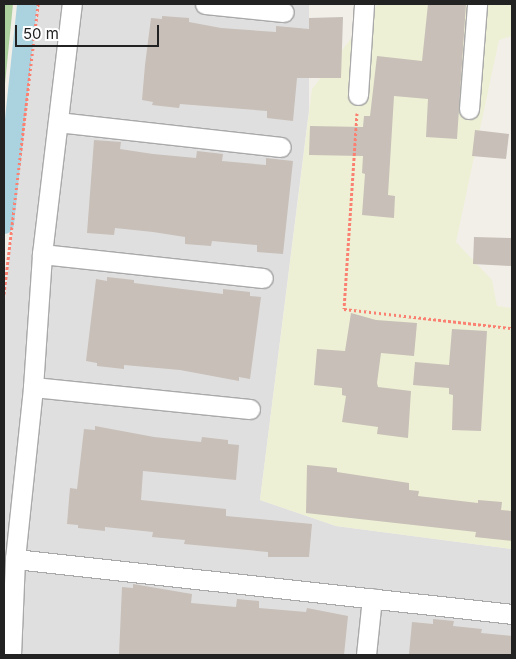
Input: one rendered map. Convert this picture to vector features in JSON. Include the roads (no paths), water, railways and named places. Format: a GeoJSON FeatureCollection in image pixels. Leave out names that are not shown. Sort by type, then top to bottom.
{"type":"FeatureCollection","features":[{"type":"Feature","properties":{"kind":"street"},"geometry":{"type":"LineString","coordinates":[[11,655],[15,559],[33,387],[42,254],[72,4]]}},
{"type":"Feature","properties":{"kind":"street"},"geometry":{"type":"LineString","coordinates":[[205,4],[284,12]]}},
{"type":"Feature","properties":{"kind":"street"},"geometry":{"type":"LineString","coordinates":[[358,95],[364,4]]}},
{"type":"Feature","properties":{"kind":"street"},"geometry":{"type":"LineString","coordinates":[[469,109],[477,4]]}},
{"type":"Feature","properties":{"kind":"street"},"geometry":{"type":"LineString","coordinates":[[58,122],[281,147]]}},
{"type":"Feature","properties":{"kind":"street"},"geometry":{"type":"LineString","coordinates":[[42,254],[263,278]]}},
{"type":"Feature","properties":{"kind":"street"},"geometry":{"type":"LineString","coordinates":[[33,387],[250,410]]}},
{"type":"Feature","properties":{"kind":"street"},"geometry":{"type":"LineString","coordinates":[[15,559],[512,614]]}},
{"type":"Feature","properties":{"kind":"street"},"geometry":{"type":"LineString","coordinates":[[366,655],[372,598]]}},
{"type":"Feature","properties":{"kind":"waterway"},"geometry":{"type":"LineString","coordinates":[[4,224],[27,4]]}}]}
